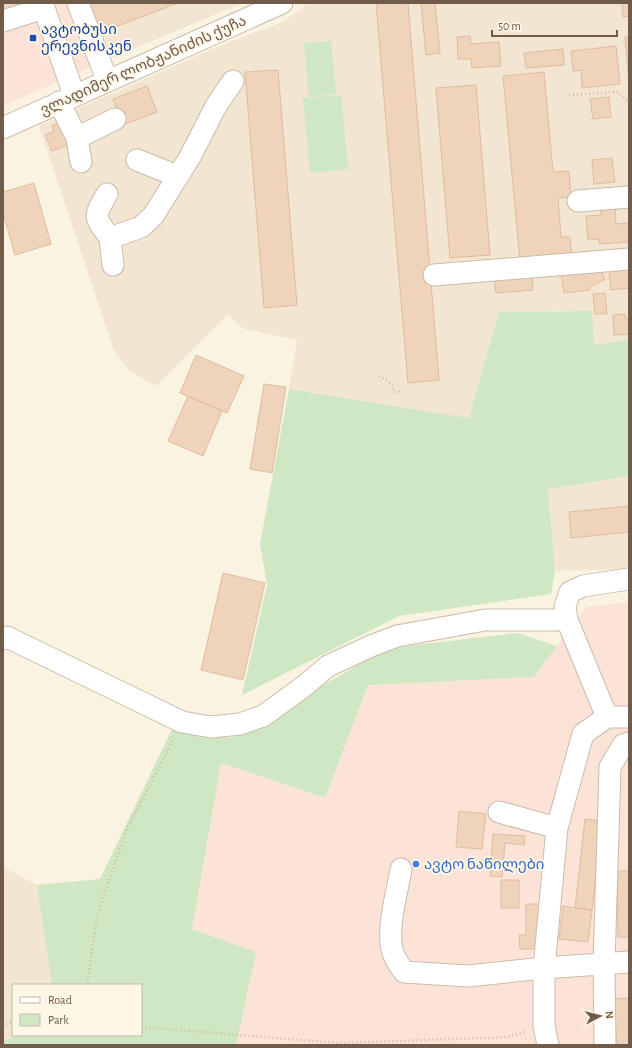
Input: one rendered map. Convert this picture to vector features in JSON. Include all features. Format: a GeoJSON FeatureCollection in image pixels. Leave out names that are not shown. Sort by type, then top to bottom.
{"type":"FeatureCollection","features":[{"type":"Feature","properties":{"kind":"street"},"geometry":{"type":"LineString","coordinates":[[78,3],[107,80]]}},
{"type":"Feature","properties":{"kind":"street","name":"ვლადიმერ ლობჟანიძის ქუჩა"},"geometry":{"type":"LineString","coordinates":[[3,128],[274,5]]}},
{"type":"Feature","properties":{"kind":"street"},"geometry":{"type":"LineString","coordinates":[[3,21],[43,6],[77,138],[81,162]]}},
{"type":"Feature","properties":{"kind":"street"},"geometry":{"type":"LineString","coordinates":[[110,238],[140,227],[153,216],[190,157],[206,123],[233,81]]}},
{"type":"Feature","properties":{"kind":"street"},"geometry":{"type":"LineString","coordinates":[[77,138],[115,119]]}},
{"type":"Feature","properties":{"kind":"street"},"geometry":{"type":"LineString","coordinates":[[137,160],[177,176]]}},
{"type":"Feature","properties":{"kind":"street"},"geometry":{"type":"LineString","coordinates":[[107,194],[96,216],[98,222],[110,238],[113,265]]}},
{"type":"Feature","properties":{"kind":"street"},"geometry":{"type":"LineString","coordinates":[[578,201],[629,197]]}},
{"type":"Feature","properties":{"kind":"street"},"geometry":{"type":"LineString","coordinates":[[434,275],[629,259]]}},
{"type":"Feature","properties":{"kind":"street"},"geometry":{"type":"LineString","coordinates":[[607,717],[567,620],[565,606],[570,592],[583,586],[629,579]]}},
{"type":"Feature","properties":{"kind":"street"},"geometry":{"type":"LineString","coordinates":[[3,639],[7,637],[182,722],[211,727],[240,724],[263,716],[303,687],[328,666],[397,636],[485,620],[567,620]]}},
{"type":"Feature","properties":{"kind":"street"},"geometry":{"type":"LineString","coordinates":[[546,1036],[544,968],[557,828],[583,734],[607,717],[629,717]]}},
{"type":"Feature","properties":{"kind":"street"},"geometry":{"type":"LineString","coordinates":[[605,1045],[604,964],[610,767],[622,745],[629,743]]}},
{"type":"Feature","properties":{"kind":"street"},"geometry":{"type":"LineString","coordinates":[[499,812],[557,828]]}},
{"type":"Feature","properties":{"kind":"street"},"geometry":{"type":"LineString","coordinates":[[401,870],[392,923],[392,949],[396,962],[404,972],[468,976],[544,968],[629,962]]}},
{"type":"Feature","properties":{"kind":"path"},"geometry":{"type":"LineString","coordinates":[[569,95],[618,92],[629,102]]}},
{"type":"Feature","properties":{"kind":"path"},"geometry":{"type":"LineString","coordinates":[[379,376],[392,384],[394,392],[402,391]]}},
{"type":"Feature","properties":{"kind":"path"},"geometry":{"type":"LineString","coordinates":[[87,984],[97,915],[127,829],[182,722]]}},
{"type":"Feature","properties":{"kind":"path"},"geometry":{"type":"LineString","coordinates":[[142,1027],[339,1044],[546,1036]]}},
{"type":"Feature","properties":{"kind":"shaded area"},"geometry":{"type":"Polygon","coordinates":[[[3,3],[67,3],[91,67],[3,106],[3,3]]]}},
{"type":"Feature","properties":{"kind":"shaded area"},"geometry":{"type":"Polygon","coordinates":[[[67,3],[242,3],[91,67],[67,3]]]}},
{"type":"Feature","properties":{"kind":"shaded area"},"geometry":{"type":"Polygon","coordinates":[[[309,3],[629,3],[629,340],[594,346],[592,311],[499,312],[469,418],[289,389],[297,340],[244,329],[228,315],[156,386],[128,370],[115,353],[39,126],[224,44],[283,22],[309,3]]]}},
{"type":"Feature","properties":{"kind":"shaded area"},"geometry":{"type":"Polygon","coordinates":[[[629,476],[629,569],[555,571],[548,489],[629,476]]]}},
{"type":"Feature","properties":{"kind":"shaded area","name":"ავტო ნაწილები"},"geometry":{"type":"Polygon","coordinates":[[[629,602],[629,1045],[236,1045],[256,952],[192,929],[221,763],[325,798],[368,685],[534,677],[586,607],[629,602]]]}},
{"type":"Feature","properties":{"kind":"shaded area"},"geometry":{"type":"Polygon","coordinates":[[[3,867],[37,885],[52,984],[12,984],[12,1036],[15,1036],[3,1042],[3,867]]]}},
{"type":"Feature","properties":{"kind":"green space"},"geometry":{"type":"Polygon","coordinates":[[[331,41],[336,94],[309,97],[304,43],[331,41]]]}},
{"type":"Feature","properties":{"kind":"green space"},"geometry":{"type":"Polygon","coordinates":[[[341,95],[348,169],[310,173],[303,98],[341,95]]]}},
{"type":"Feature","properties":{"kind":"green space"},"geometry":{"type":"Polygon","coordinates":[[[592,311],[594,345],[629,340],[629,476],[548,489],[555,571],[551,594],[399,616],[242,695],[267,585],[260,544],[289,389],[469,418],[499,312],[592,311]]]}},
{"type":"Feature","properties":{"kind":"green space"},"geometry":{"type":"Polygon","coordinates":[[[518,633],[557,646],[534,677],[368,685],[325,798],[221,763],[192,929],[256,952],[236,1045],[3,1045],[3,1042],[15,1036],[142,1036],[142,984],[52,984],[37,885],[100,879],[173,727],[231,738],[388,648],[518,633]]]}},
{"type":"Feature","properties":{"kind":"building"},"geometry":{"type":"Polygon","coordinates":[[[3,3],[34,3],[3,13],[3,3]]]}},
{"type":"Feature","properties":{"kind":"building"},"geometry":{"type":"Polygon","coordinates":[[[88,3],[178,3],[99,33],[88,3]]]}},
{"type":"Feature","properties":{"kind":"building"},"geometry":{"type":"Polygon","coordinates":[[[376,3],[408,3],[439,380],[408,383],[376,3]]]}},
{"type":"Feature","properties":{"kind":"building"},"geometry":{"type":"Polygon","coordinates":[[[421,3],[435,3],[440,53],[426,55],[421,3]]]}},
{"type":"Feature","properties":{"kind":"building"},"geometry":{"type":"Polygon","coordinates":[[[622,3],[629,3],[629,16],[623,17],[622,3]]]}},
{"type":"Feature","properties":{"kind":"building"},"geometry":{"type":"Polygon","coordinates":[[[470,36],[471,44],[499,42],[501,66],[472,68],[471,59],[458,59],[457,37],[470,36]]]}},
{"type":"Feature","properties":{"kind":"building"},"geometry":{"type":"Polygon","coordinates":[[[625,37],[629,37],[629,83],[625,37]]]}},
{"type":"Feature","properties":{"kind":"building"},"geometry":{"type":"Polygon","coordinates":[[[616,46],[620,84],[582,88],[581,70],[573,71],[571,51],[616,46]]]}},
{"type":"Feature","properties":{"kind":"building"},"geometry":{"type":"Polygon","coordinates":[[[563,49],[564,65],[526,68],[524,53],[563,49]]]}},
{"type":"Feature","properties":{"kind":"building"},"geometry":{"type":"Polygon","coordinates":[[[278,70],[297,305],[264,308],[245,72],[278,70]]]}},
{"type":"Feature","properties":{"kind":"building"},"geometry":{"type":"Polygon","coordinates":[[[544,72],[553,172],[569,171],[571,197],[558,198],[561,237],[570,237],[572,256],[520,261],[503,76],[544,72]]]}},
{"type":"Feature","properties":{"kind":"building"},"geometry":{"type":"Polygon","coordinates":[[[476,85],[490,255],[450,258],[436,88],[476,85]]]}},
{"type":"Feature","properties":{"kind":"building"},"geometry":{"type":"Polygon","coordinates":[[[147,86],[157,112],[123,125],[113,99],[147,86]]]}},
{"type":"Feature","properties":{"kind":"building"},"geometry":{"type":"Polygon","coordinates":[[[609,97],[611,117],[593,119],[590,99],[609,97]]]}},
{"type":"Feature","properties":{"kind":"building"},"geometry":{"type":"Polygon","coordinates":[[[66,120],[75,142],[52,151],[45,135],[54,131],[52,126],[66,120]]]}},
{"type":"Feature","properties":{"kind":"building"},"geometry":{"type":"Polygon","coordinates":[[[612,158],[615,182],[594,184],[592,160],[612,158]]]}},
{"type":"Feature","properties":{"kind":"building"},"geometry":{"type":"Polygon","coordinates":[[[34,183],[51,244],[15,255],[3,213],[3,192],[34,183]]]}},
{"type":"Feature","properties":{"kind":"building"},"geometry":{"type":"Polygon","coordinates":[[[615,205],[616,224],[629,223],[629,242],[599,244],[599,239],[588,240],[586,216],[601,215],[600,206],[615,205]]]}},
{"type":"Feature","properties":{"kind":"building"},"geometry":{"type":"Polygon","coordinates":[[[599,267],[605,279],[590,287],[590,290],[564,293],[561,274],[599,267]]]}},
{"type":"Feature","properties":{"kind":"building"},"geometry":{"type":"Polygon","coordinates":[[[629,270],[629,288],[611,290],[609,271],[629,270]]]}},
{"type":"Feature","properties":{"kind":"building"},"geometry":{"type":"Polygon","coordinates":[[[532,276],[533,290],[496,293],[494,280],[532,276]]]}},
{"type":"Feature","properties":{"kind":"building"},"geometry":{"type":"Polygon","coordinates":[[[605,293],[607,314],[595,314],[593,294],[605,293]]]}},
{"type":"Feature","properties":{"kind":"building"},"geometry":{"type":"Polygon","coordinates":[[[625,314],[625,318],[629,318],[629,334],[614,335],[613,315],[625,314]]]}},
{"type":"Feature","properties":{"kind":"building"},"geometry":{"type":"Polygon","coordinates":[[[196,355],[244,376],[227,413],[180,393],[196,355]]]}},
{"type":"Feature","properties":{"kind":"building"},"geometry":{"type":"Polygon","coordinates":[[[264,384],[286,387],[272,473],[250,469],[264,384]]]}},
{"type":"Feature","properties":{"kind":"building"},"geometry":{"type":"Polygon","coordinates":[[[188,396],[222,411],[203,456],[168,441],[188,396]]]}},
{"type":"Feature","properties":{"kind":"building"},"geometry":{"type":"Polygon","coordinates":[[[629,506],[629,532],[571,538],[569,512],[629,506]]]}},
{"type":"Feature","properties":{"kind":"building"},"geometry":{"type":"Polygon","coordinates":[[[223,573],[265,583],[243,680],[201,670],[223,573]]]}},
{"type":"Feature","properties":{"kind":"building"},"geometry":{"type":"Polygon","coordinates":[[[459,811],[486,814],[482,849],[456,847],[459,811]]]}},
{"type":"Feature","properties":{"kind":"building"},"geometry":{"type":"Polygon","coordinates":[[[585,819],[602,821],[592,910],[575,908],[585,819]]]}},
{"type":"Feature","properties":{"kind":"building"},"geometry":{"type":"Polygon","coordinates":[[[493,834],[525,836],[524,845],[505,843],[502,877],[490,876],[493,834]]]}},
{"type":"Feature","properties":{"kind":"building"},"geometry":{"type":"Polygon","coordinates":[[[617,871],[629,871],[629,937],[618,937],[617,871]]]}},
{"type":"Feature","properties":{"kind":"building"},"geometry":{"type":"Polygon","coordinates":[[[501,880],[519,880],[519,908],[501,908],[501,880]]]}},
{"type":"Feature","properties":{"kind":"building"},"geometry":{"type":"Polygon","coordinates":[[[526,904],[543,904],[542,949],[520,949],[519,935],[526,935],[526,904]]]}},
{"type":"Feature","properties":{"kind":"building"},"geometry":{"type":"Polygon","coordinates":[[[563,906],[592,910],[588,942],[559,939],[563,906]]]}},
{"type":"Feature","properties":{"kind":"building"},"geometry":{"type":"Polygon","coordinates":[[[629,998],[629,1045],[617,1045],[613,999],[629,998]]]}},
{"type":"Feature","properties":{"kind":"place","name":"ავტობუსი ერევნისკენ"},"geometry":{"type":"Point","coordinates":[33,38]}},
{"type":"Feature","properties":{"kind":"place","name":"ავტო ნაწილები"},"geometry":{"type":"Point","coordinates":[416,864]}}]}
